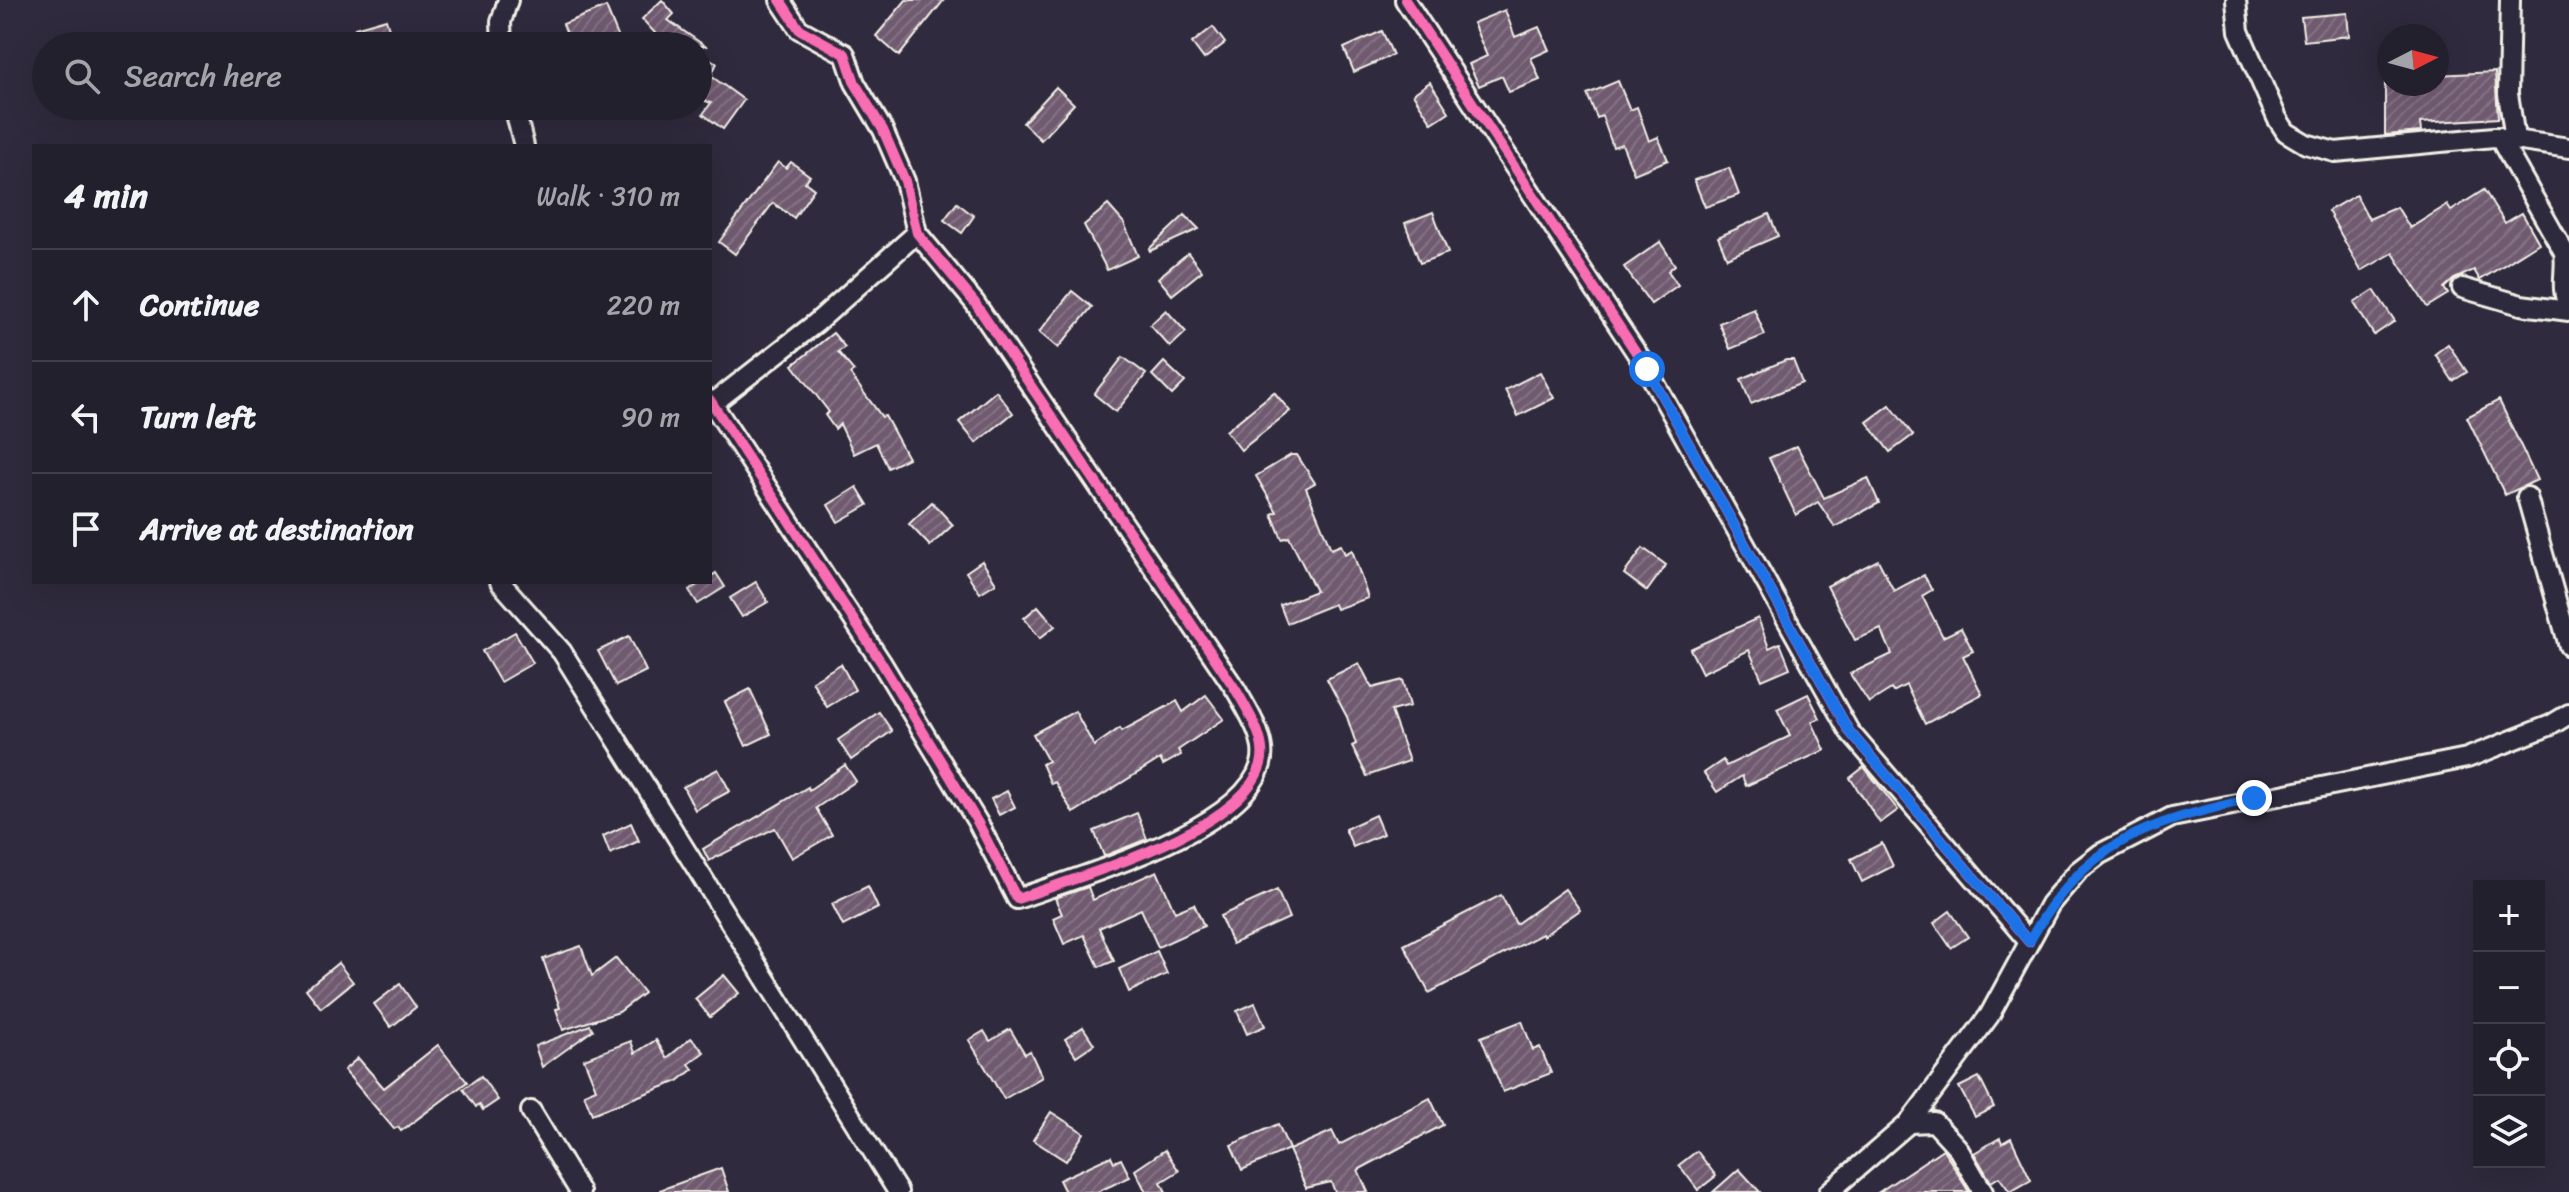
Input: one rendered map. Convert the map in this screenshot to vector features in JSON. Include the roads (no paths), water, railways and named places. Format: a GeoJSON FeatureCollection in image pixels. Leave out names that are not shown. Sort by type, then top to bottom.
{"type":"FeatureCollection","features":[{"type":"Feature","properties":{"kind":"street"},"geometry":{"type":"LineString","coordinates":[[501,32],[501,22],[508,0]]}},
{"type":"Feature","properties":{"kind":"street"},"geometry":{"type":"LineString","coordinates":[[712,404],[881,662],[978,823],[1017,899],[1164,844],[1214,820],[1247,790],[1262,762],[1256,725],[1228,677],[975,303],[917,233],[905,181],[883,130],[855,83],[845,54],[799,29],[780,0]]}},
{"type":"Feature","properties":{"kind":"street"},"geometry":{"type":"LineString","coordinates":[[1405,0],[1647,369],[1849,731],[2029,942]]}},
{"type":"Feature","properties":{"kind":"street"},"geometry":{"type":"LineString","coordinates":[[2236,0],[2239,31],[2277,118],[2286,132],[2306,144],[2335,152],[2437,139],[2507,137],[2569,148]]}},
{"type":"Feature","properties":{"kind":"street"},"geometry":{"type":"LineString","coordinates":[[2462,288],[2521,305],[2569,308],[2563,291],[2567,267],[2564,252],[2507,137],[2510,0]]}},
{"type":"Feature","properties":{"kind":"street"},"geometry":{"type":"LineString","coordinates":[[518,120],[524,144]]}},
{"type":"Feature","properties":{"kind":"street"},"geometry":{"type":"LineString","coordinates":[[712,401],[816,323],[917,233]]}},
{"type":"Feature","properties":{"kind":"street"},"geometry":{"type":"LineString","coordinates":[[2527,497],[2569,646]]}},
{"type":"Feature","properties":{"kind":"street"},"geometry":{"type":"LineString","coordinates":[[502,584],[562,652],[898,1192]]}},
{"type":"Feature","properties":{"kind":"street"},"geometry":{"type":"LineString","coordinates":[[1829,1192],[1909,1123],[1989,1016],[2050,904],[2078,871],[2127,837],[2172,817],[2467,758],[2551,725],[2569,714]]}},
{"type":"Feature","properties":{"kind":"street"},"geometry":{"type":"LineString","coordinates":[[531,1111],[580,1192]]}},
{"type":"Feature","properties":{"kind":"street"},"geometry":{"type":"LineString","coordinates":[[1909,1123],[1934,1122],[1957,1147],[1983,1192]]}}]}
